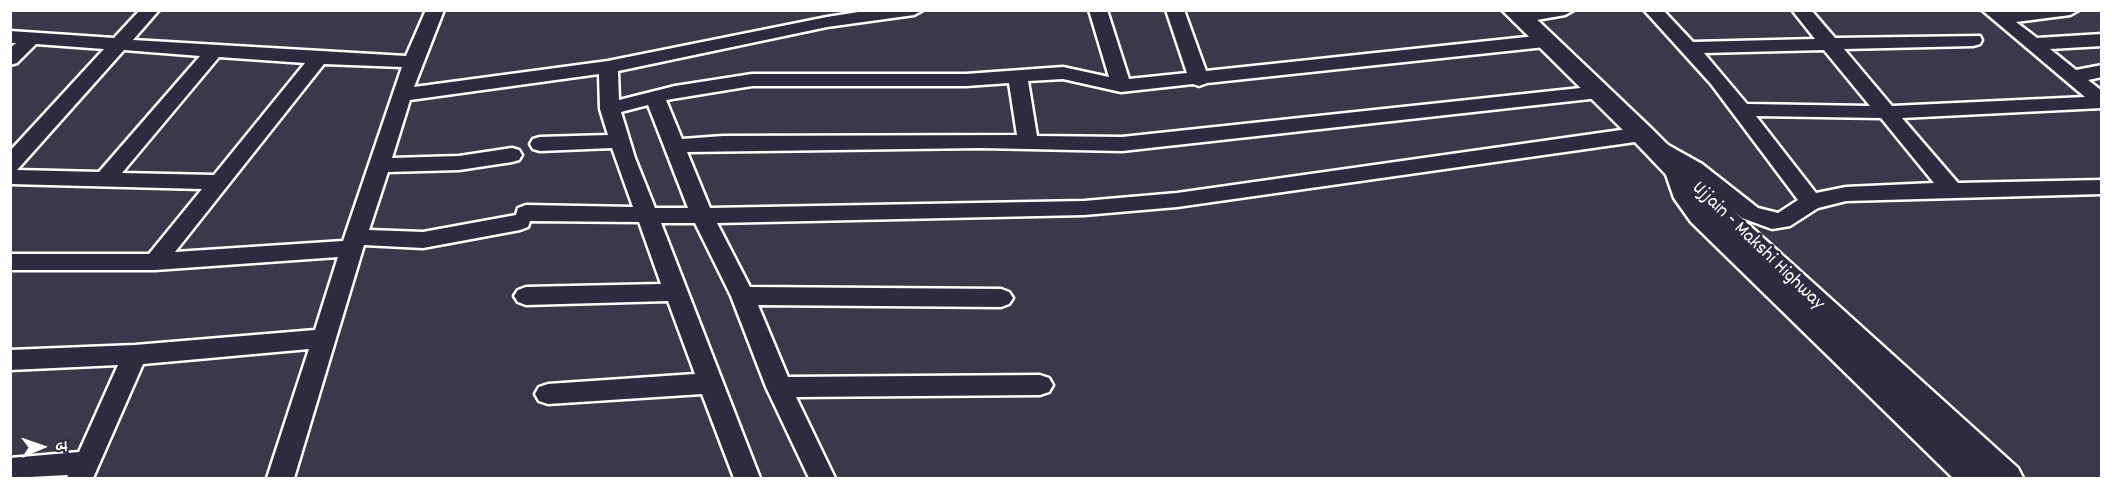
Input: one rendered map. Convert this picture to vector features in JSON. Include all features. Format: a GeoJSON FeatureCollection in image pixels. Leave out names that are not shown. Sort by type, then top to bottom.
{"type":"FeatureCollection","features":[{"type":"Feature","properties":{"kind":"main road","name":"Ujjain - Makshi Highway"},"geometry":{"type":"LineString","coordinates":[[1516,14],[1599,92],[1728,222],[2006,478]]}},
{"type":"Feature","properties":{"kind":"street"},"geometry":{"type":"LineString","coordinates":[[10,165],[150,10]]}},
{"type":"Feature","properties":{"kind":"street"},"geometry":{"type":"LineString","coordinates":[[281,478],[402,95],[435,10]]}},
{"type":"Feature","properties":{"kind":"street"},"geometry":{"type":"LineString","coordinates":[[402,95],[608,67],[827,22],[914,10]]}},
{"type":"Feature","properties":{"kind":"street"},"geometry":{"type":"LineString","coordinates":[[1098,10],[1121,86]]}},
{"type":"Feature","properties":{"kind":"street"},"geometry":{"type":"LineString","coordinates":[[1175,10],[1199,80]]}},
{"type":"Feature","properties":{"kind":"street"},"geometry":{"type":"LineString","coordinates":[[1516,14],[1565,10]]}},
{"type":"Feature","properties":{"kind":"street"},"geometry":{"type":"LineString","coordinates":[[1653,10],[1690,48],[1742,110],[1811,202]]}},
{"type":"Feature","properties":{"kind":"street"},"geometry":{"type":"LineString","coordinates":[[1801,10],[1953,189]]}},
{"type":"Feature","properties":{"kind":"street"},"geometry":{"type":"LineString","coordinates":[[1995,14],[2070,10]]}},
{"type":"Feature","properties":{"kind":"street"},"geometry":{"type":"LineString","coordinates":[[1742,110],[1887,112],[2102,101],[2090,76],[2032,44],[1995,14]]}},
{"type":"Feature","properties":{"kind":"street"},"geometry":{"type":"LineString","coordinates":[[10,37],[319,58],[413,62]]}},
{"type":"Feature","properties":{"kind":"street"},"geometry":{"type":"LineString","coordinates":[[10,59],[31,39]]}},
{"type":"Feature","properties":{"kind":"street"},"geometry":{"type":"LineString","coordinates":[[1690,48],[1973,40]]}},
{"type":"Feature","properties":{"kind":"street"},"geometry":{"type":"LineString","coordinates":[[2032,44],[2102,40]]}},
{"type":"Feature","properties":{"kind":"street"},"geometry":{"type":"LineString","coordinates":[[610,109],[752,80],[966,80],[1063,73],[1121,86],[1199,80],[1545,41]]}},
{"type":"Feature","properties":{"kind":"street"},"geometry":{"type":"LineString","coordinates":[[104,180],[214,51]]}},
{"type":"Feature","properties":{"kind":"street"},"geometry":{"type":"LineString","coordinates":[[155,262],[319,58]]}},
{"type":"Feature","properties":{"kind":"street"},"geometry":{"type":"LineString","coordinates":[[608,67],[610,109],[620,141],[747,478]]}},
{"type":"Feature","properties":{"kind":"street"},"geometry":{"type":"LineString","coordinates":[[1018,76],[1028,141]]}},
{"type":"Feature","properties":{"kind":"street"},"geometry":{"type":"LineString","coordinates":[[674,146],[723,142],[1028,141],[1090,145],[1122,144],[1599,92]]}},
{"type":"Feature","properties":{"kind":"street"},"geometry":{"type":"LineString","coordinates":[[655,98],[702,216],[743,296],[780,387],[822,478]]}},
{"type":"Feature","properties":{"kind":"street"},"geometry":{"type":"LineString","coordinates":[[10,262],[155,262],[354,242],[423,240],[523,217],[1050,209],[1165,201],[1647,140],[1695,169],[1762,219],[1782,221],[1811,202],[1846,194],[1953,189],[2102,187]]}},
{"type":"Feature","properties":{"kind":"street"},"geometry":{"type":"LineString","coordinates":[[540,144],[620,141]]}},
{"type":"Feature","properties":{"kind":"street"},"geometry":{"type":"LineString","coordinates":[[379,165],[459,163],[512,155]]}},
{"type":"Feature","properties":{"kind":"street"},"geometry":{"type":"LineString","coordinates":[[1673,166],[1685,198],[1699,217],[1970,478]]}},
{"type":"Feature","properties":{"kind":"street"},"geometry":{"type":"LineString","coordinates":[[10,177],[218,182]]}},
{"type":"Feature","properties":{"kind":"street"},"geometry":{"type":"LineString","coordinates":[[526,296],[676,292]]}},
{"type":"Feature","properties":{"kind":"street"},"geometry":{"type":"LineString","coordinates":[[743,296],[1001,298]]}},
{"type":"Feature","properties":{"kind":"street"},"geometry":{"type":"LineString","coordinates":[[10,360],[135,356],[324,338]]}},
{"type":"Feature","properties":{"kind":"street"},"geometry":{"type":"LineString","coordinates":[[10,469],[84,470],[135,356]]}},
{"type":"Feature","properties":{"kind":"street"},"geometry":{"type":"LineString","coordinates":[[548,394],[710,383]]}},
{"type":"Feature","properties":{"kind":"street"},"geometry":{"type":"LineString","coordinates":[[780,387],[1040,385]]}}]}
